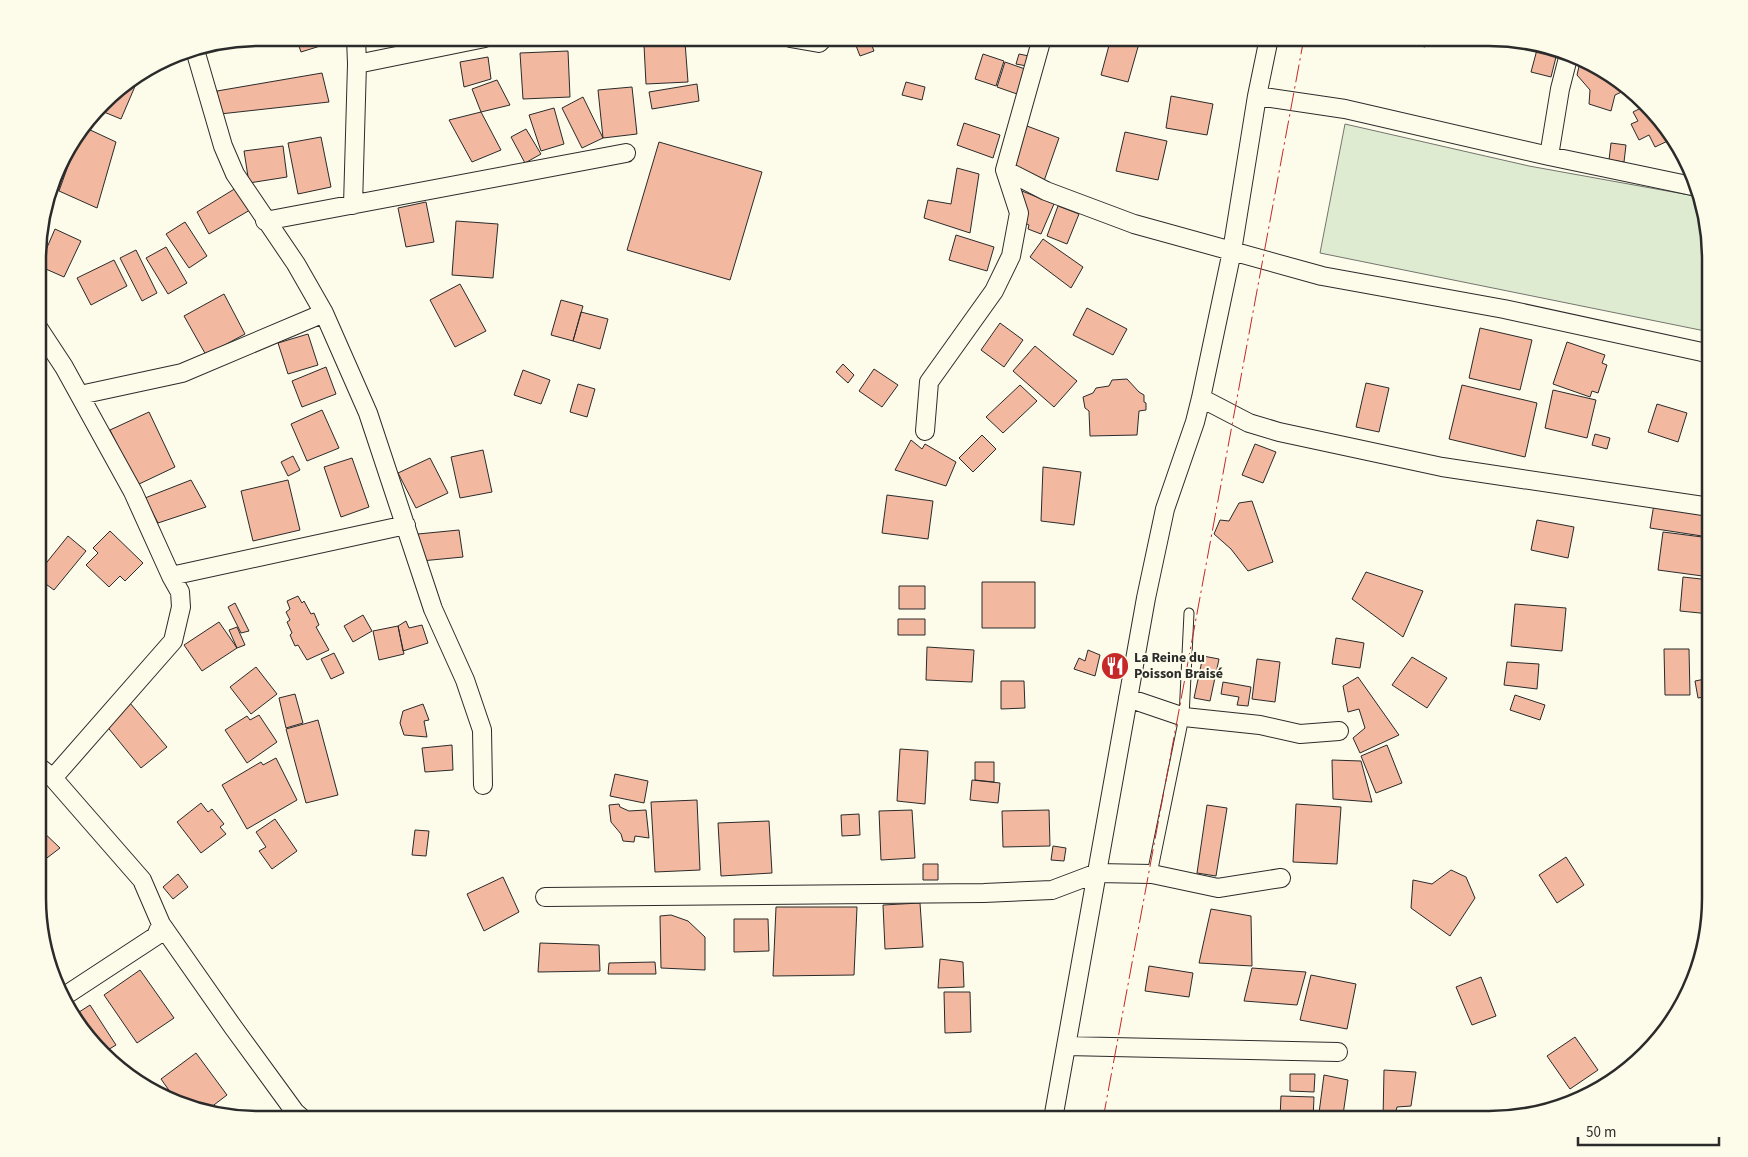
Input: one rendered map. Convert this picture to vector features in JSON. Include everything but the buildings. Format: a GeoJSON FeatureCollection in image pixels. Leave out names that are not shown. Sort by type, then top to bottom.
{"type":"FeatureCollection","features":[{"type":"Feature","properties":{"kind":"street"},"geometry":{"type":"LineString","coordinates":[[353,205],[356,46]]}},
{"type":"Feature","properties":{"kind":"street"},"geometry":{"type":"LineString","coordinates":[[357,64],[446,46]]}},
{"type":"Feature","properties":{"kind":"street"},"geometry":{"type":"LineString","coordinates":[[925,431],[929,382],[994,291],[1011,256],[1019,213],[1005,170],[1040,46]]}},
{"type":"Feature","properties":{"kind":"street"},"geometry":{"type":"LineString","coordinates":[[1054,1111],[1146,598],[1164,508],[1202,398],[1232,251],[1257,96],[1271,46]]}},
{"type":"Feature","properties":{"kind":"street"},"geometry":{"type":"LineString","coordinates":[[197,56],[223,146],[235,174],[265,221],[296,264],[324,313],[368,413],[433,609],[465,680],[482,730],[482,785]]}},
{"type":"Feature","properties":{"kind":"street"},"geometry":{"type":"LineString","coordinates":[[1549,156],[1560,89],[1567,61]]}},
{"type":"Feature","properties":{"kind":"street"},"geometry":{"type":"LineString","coordinates":[[1257,96],[1345,109],[1549,156],[1688,185]]}},
{"type":"Feature","properties":{"kind":"street"},"geometry":{"type":"LineString","coordinates":[[265,221],[626,153]]}},
{"type":"Feature","properties":{"kind":"street"},"geometry":{"type":"LineString","coordinates":[[1005,170],[1046,191],[1134,224],[1322,276],[1504,310],[1702,352]]}},
{"type":"Feature","properties":{"kind":"street"},"geometry":{"type":"LineString","coordinates":[[80,395],[182,372],[324,313]]}},
{"type":"Feature","properties":{"kind":"street"},"geometry":{"type":"LineString","coordinates":[[46,340],[80,395],[133,492],[180,592],[181,607],[173,641],[46,772],[142,880],[162,924],[233,1027],[294,1111]]}},
{"type":"Feature","properties":{"kind":"street"},"geometry":{"type":"LineString","coordinates":[[1202,398],[1249,423],[1280,432],[1442,467],[1702,505]]}},
{"type":"Feature","properties":{"kind":"street"},"geometry":{"type":"LineString","coordinates":[[171,576],[406,525]]}},
{"type":"Feature","properties":{"kind":"street"},"geometry":{"type":"LineString","coordinates":[[1128,698],[1184,717],[1260,726],[1300,734],[1338,731]]}},
{"type":"Feature","properties":{"kind":"street"},"geometry":{"type":"LineString","coordinates":[[545,897],[984,894],[1052,890],[1097,873],[1152,874],[1218,888],[1281,878]]}},
{"type":"Feature","properties":{"kind":"street"},"geometry":{"type":"LineString","coordinates":[[69,993],[156,936],[162,924]]}},
{"type":"Feature","properties":{"kind":"street"},"geometry":{"type":"LineString","coordinates":[[1066,1046],[1338,1052]]}},
{"type":"Feature","properties":{"kind":"lane"},"geometry":{"type":"LineString","coordinates":[[1152,874],[1184,717],[1189,613]]}},
{"type":"Feature","properties":{"kind":"green space"},"geometry":{"type":"Polygon","coordinates":[[[1345,124],[1529,166],[1691,195],[1700,231],[1702,330],[1320,253],[1345,124]]]}},
{"type":"Feature","properties":{"kind":"power"},"geometry":{"type":"LineString","coordinates":[[1104,1111],[1303,46]]}},
{"type":"Feature","properties":{"kind":"place","name":"La Reine du Poisson Braisé"},"geometry":{"type":"Point","coordinates":[1115,666]}}]}
